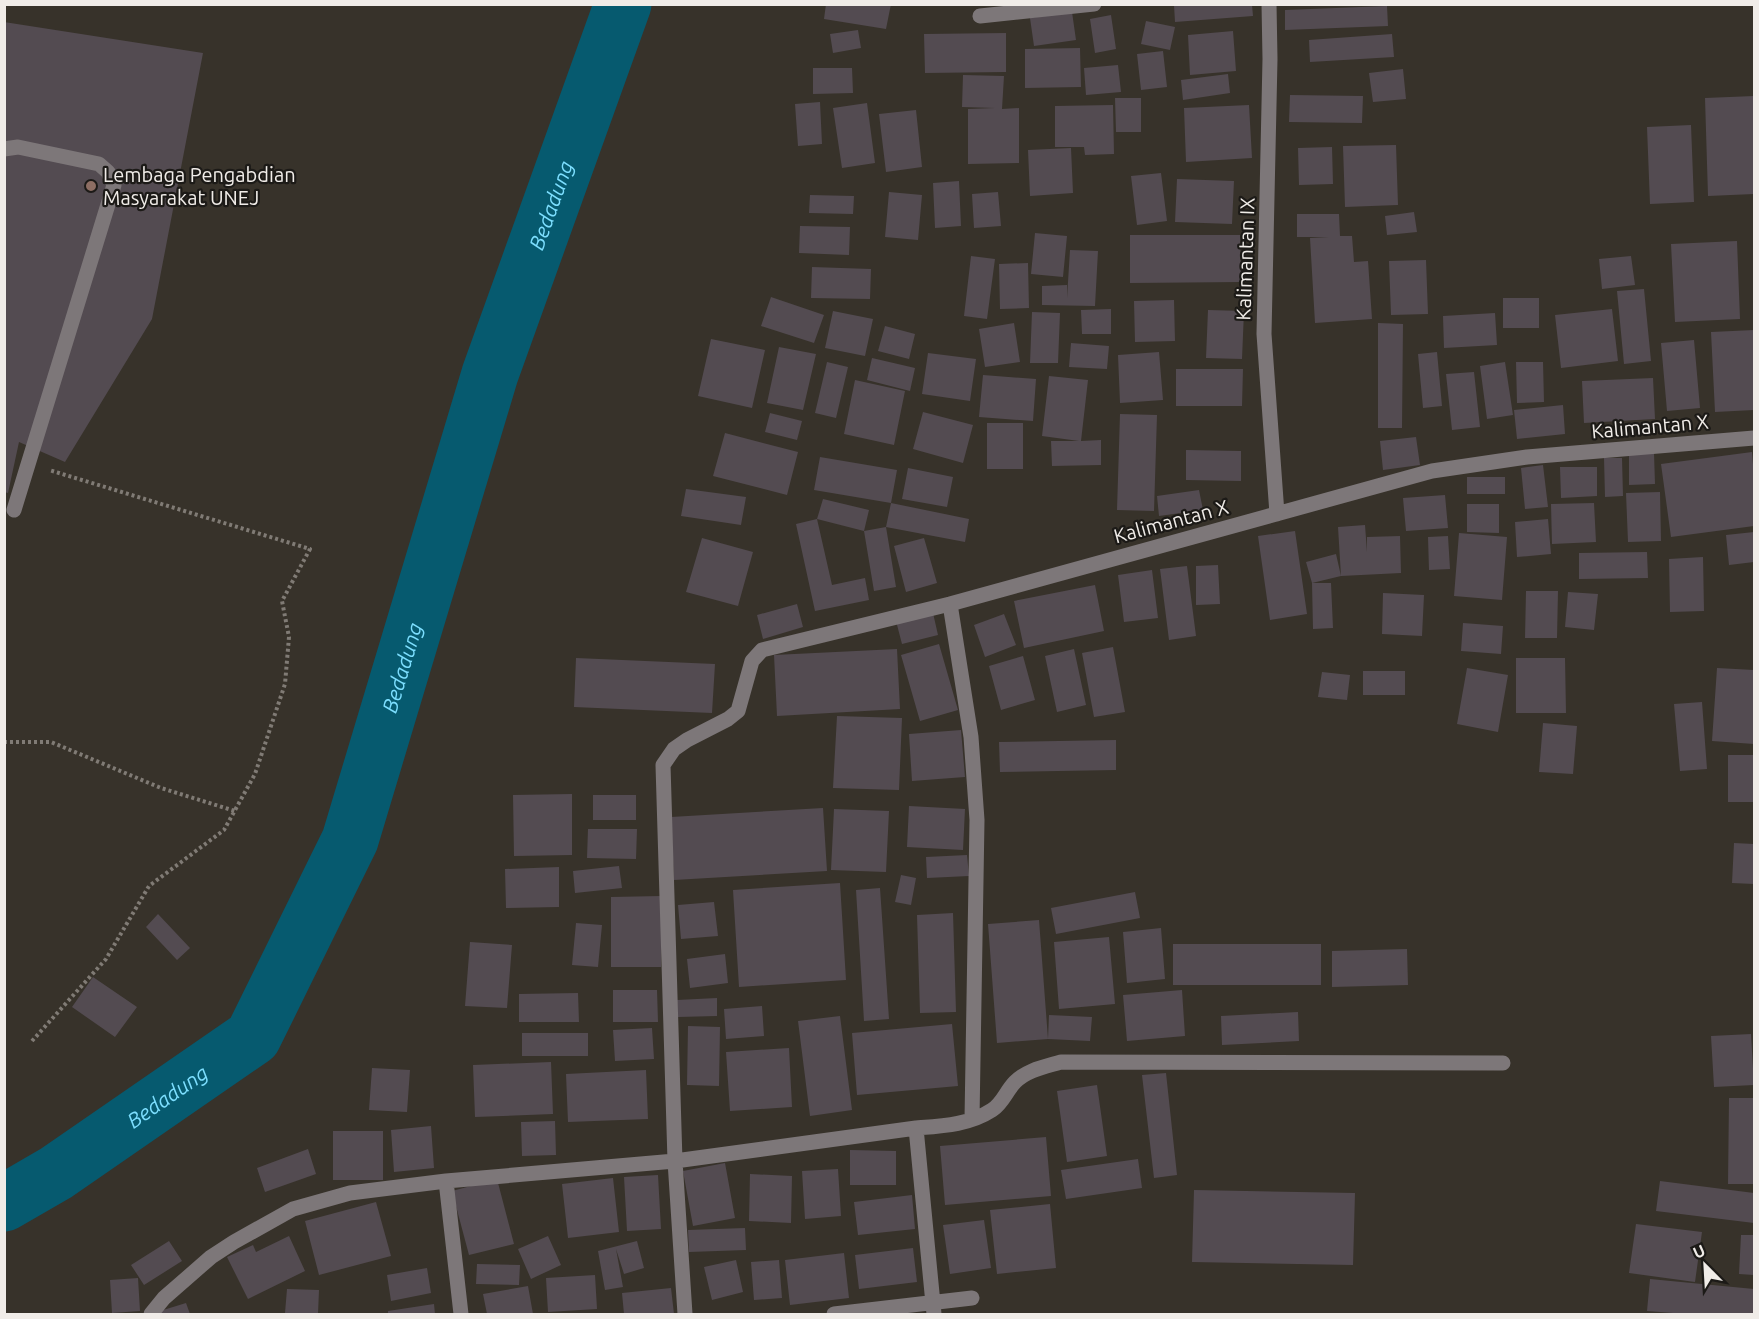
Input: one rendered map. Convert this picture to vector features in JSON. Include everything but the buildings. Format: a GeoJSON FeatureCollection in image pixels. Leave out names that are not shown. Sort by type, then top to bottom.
{"type":"FeatureCollection","features":[{"type":"Feature","properties":{"kind":"street"},"geometry":{"type":"LineString","coordinates":[[980,16],[1094,4]]}},
{"type":"Feature","properties":{"kind":"street","name":"Kalimantan IX"},"geometry":{"type":"LineString","coordinates":[[1269,4],[1270,59],[1264,334],[1277,514]]}},
{"type":"Feature","properties":{"kind":"street"},"geometry":{"type":"LineString","coordinates":[[4,149],[18,147],[99,164],[108,172],[114,185],[15,510]]}},
{"type":"Feature","properties":{"kind":"street","name":"Kalimantan X"},"geometry":{"type":"LineString","coordinates":[[675,1161],[663,765],[674,749],[738,711],[752,661],[762,650],[950,604],[1432,471],[1527,457],[1755,438]]}},
{"type":"Feature","properties":{"kind":"street"},"geometry":{"type":"LineString","coordinates":[[950,604],[971,736],[977,820],[972,1119]]}},
{"type":"Feature","properties":{"kind":"street"},"geometry":{"type":"LineString","coordinates":[[151,1314],[164,1298],[211,1257],[293,1209],[350,1193],[446,1181],[675,1161],[916,1128],[949,1126],[990,1112],[999,1105],[1014,1083],[1028,1072],[1061,1062],[1503,1063]]}},
{"type":"Feature","properties":{"kind":"street"},"geometry":{"type":"LineString","coordinates":[[916,1128],[933,1309]]}},
{"type":"Feature","properties":{"kind":"street"},"geometry":{"type":"LineString","coordinates":[[675,1161],[685,1314]]}},
{"type":"Feature","properties":{"kind":"street"},"geometry":{"type":"LineString","coordinates":[[446,1181],[461,1314]]}},
{"type":"Feature","properties":{"kind":"street"},"geometry":{"type":"LineString","coordinates":[[834,1314],[933,1309],[972,1298]]}},
{"type":"Feature","properties":{"kind":"path"},"geometry":{"type":"LineString","coordinates":[[32,1041],[106,959],[149,886],[224,830],[235,811],[255,774],[285,684],[289,637],[282,601],[310,549],[45,468]]}},
{"type":"Feature","properties":{"kind":"path"},"geometry":{"type":"LineString","coordinates":[[4,742],[51,742],[161,788],[235,811]]}},
{"type":"Feature","properties":{"kind":"waterway","name":"Bedadung"},"geometry":{"type":"LineString","coordinates":[[4,1203],[56,1173],[253,1037],[350,840],[490,374],[623,4]]}},
{"type":"Feature","properties":{"kind":"place","name":"Lembaga Pengabdian Masyarakat UNEJ"},"geometry":{"type":"Point","coordinates":[91,186]}}]}
